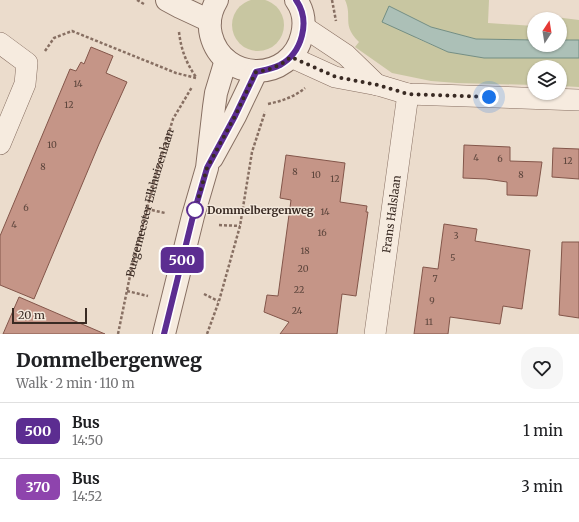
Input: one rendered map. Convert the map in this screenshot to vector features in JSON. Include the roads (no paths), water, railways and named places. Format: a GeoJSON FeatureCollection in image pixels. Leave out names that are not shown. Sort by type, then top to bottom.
{"type":"FeatureCollection","features":[{"type":"Feature","properties":{"kind":"street"},"geometry":{"type":"LineString","coordinates":[[218,0],[214,5],[210,20],[210,31],[218,52],[235,66],[256,72],[269,70],[281,65],[291,57],[300,43],[304,27],[303,15],[296,0]]}},
{"type":"Feature","properties":{"kind":"street"},"geometry":{"type":"LineString","coordinates":[[174,4],[210,20]]}},
{"type":"Feature","properties":{"kind":"street"},"geometry":{"type":"LineString","coordinates":[[304,27],[346,56],[378,85]]}},
{"type":"Feature","properties":{"kind":"street"},"geometry":{"type":"LineString","coordinates":[[0,43],[26,63],[25,84],[0,144]]}},
{"type":"Feature","properties":{"kind":"street"},"geometry":{"type":"LineString","coordinates":[[291,57],[336,77],[378,85],[408,94],[579,100]]}},
{"type":"Feature","properties":{"kind":"street"},"geometry":{"type":"LineString","coordinates":[[164,334],[193,216],[207,168],[216,93],[226,60]]}},
{"type":"Feature","properties":{"kind":"street"},"geometry":{"type":"LineString","coordinates":[[207,168],[235,116],[256,72]]}},
{"type":"Feature","properties":{"kind":"street","name":"Frans Halslaan"},"geometry":{"type":"LineString","coordinates":[[375,334],[408,94]]}},
{"type":"Feature","properties":{"kind":"place","name":"Dommelbergenweg"},"geometry":{"type":"Point","coordinates":[195,210]}}]}
